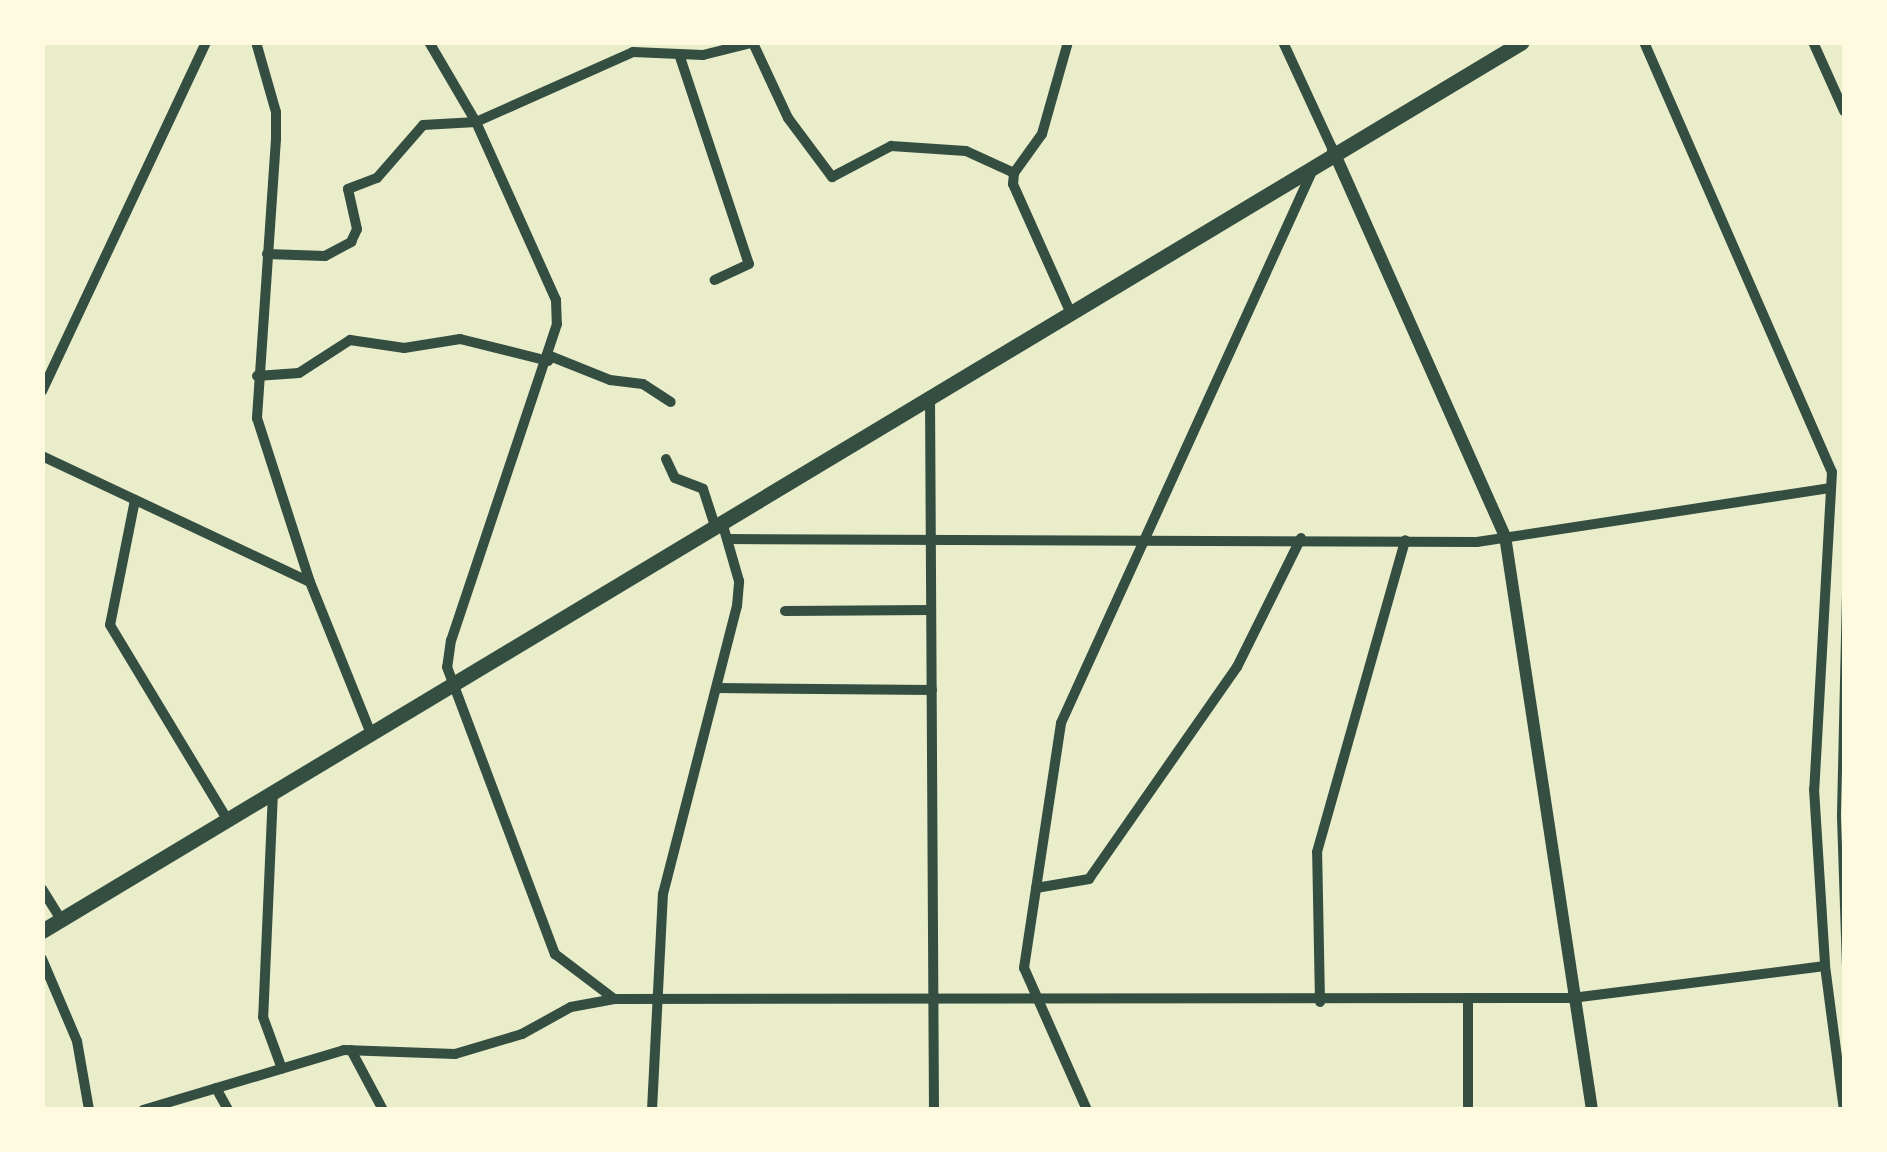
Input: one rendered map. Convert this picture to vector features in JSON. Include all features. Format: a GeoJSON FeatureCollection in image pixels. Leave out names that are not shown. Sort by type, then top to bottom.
{"type":"FeatureCollection","features":[{"type":"Feature","properties":{"kind":"main road"},"geometry":{"type":"LineString","coordinates":[[42,931],[1333,150],[1522,42]]}},
{"type":"Feature","properties":{"kind":"street"},"geometry":{"type":"LineString","coordinates":[[42,391],[206,42]]}},
{"type":"Feature","properties":{"kind":"street"},"geometry":{"type":"LineString","coordinates":[[256,42],[276,112],[257,376],[262,450],[371,734]]}},
{"type":"Feature","properties":{"kind":"street"},"geometry":{"type":"LineString","coordinates":[[429,42],[476,122],[556,300],[549,358],[446,655],[555,954],[614,999]]}},
{"type":"Feature","properties":{"kind":"street"},"geometry":{"type":"LineString","coordinates":[[1068,42],[1042,134],[1014,173],[1020,200],[1069,309]]}},
{"type":"Feature","properties":{"kind":"street"},"geometry":{"type":"LineString","coordinates":[[1283,42],[1505,536],[1592,1110]]}},
{"type":"Feature","properties":{"kind":"street"},"geometry":{"type":"LineString","coordinates":[[1644,42],[1832,472],[1814,789],[1825,966],[1844,1110]]}},
{"type":"Feature","properties":{"kind":"street"},"geometry":{"type":"LineString","coordinates":[[1814,42],[1844,111]]}},
{"type":"Feature","properties":{"kind":"street"},"geometry":{"type":"LineString","coordinates":[[267,254],[325,256],[351,242],[357,229],[348,190],[378,178],[423,125],[476,122],[631,47],[679,54],[754,43],[788,118],[832,178],[891,146],[966,150],[1014,173]]}},
{"type":"Feature","properties":{"kind":"street"},"geometry":{"type":"LineString","coordinates":[[679,54],[750,264],[715,280]]}},
{"type":"Feature","properties":{"kind":"street"},"geometry":{"type":"LineString","coordinates":[[1087,1110],[1024,968],[1060,723],[1318,160]]}},
{"type":"Feature","properties":{"kind":"street"},"geometry":{"type":"LineString","coordinates":[[257,376],[299,373],[350,340],[404,348],[460,339],[549,358],[610,380],[643,384],[671,402]]}},
{"type":"Feature","properties":{"kind":"street"},"geometry":{"type":"LineString","coordinates":[[930,395],[934,1110]]}},
{"type":"Feature","properties":{"kind":"street"},"geometry":{"type":"LineString","coordinates":[[42,456],[310,582]]}},
{"type":"Feature","properties":{"kind":"street"},"geometry":{"type":"LineString","coordinates":[[652,1110],[662,999],[663,894],[717,688],[739,581],[727,539],[704,490],[676,478],[666,458]]}},
{"type":"Feature","properties":{"kind":"street"},"geometry":{"type":"LineString","coordinates":[[727,539],[1404,540],[1505,536],[1831,488]]}},
{"type":"Feature","properties":{"kind":"street"},"geometry":{"type":"LineString","coordinates":[[135,500],[110,625],[227,819]]}},
{"type":"Feature","properties":{"kind":"street"},"geometry":{"type":"LineString","coordinates":[[1036,888],[1089,879],[1236,667],[1301,538]]}},
{"type":"Feature","properties":{"kind":"street"},"geometry":{"type":"LineString","coordinates":[[1320,1002],[1317,852],[1404,540]]}},
{"type":"Feature","properties":{"kind":"street"},"geometry":{"type":"LineString","coordinates":[[784,611],[932,610]]}},
{"type":"Feature","properties":{"kind":"street"},"geometry":{"type":"LineString","coordinates":[[717,688],[932,690]]}},
{"type":"Feature","properties":{"kind":"street"},"geometry":{"type":"LineString","coordinates":[[273,792],[263,1017],[282,1069]]}},
{"type":"Feature","properties":{"kind":"street"},"geometry":{"type":"LineString","coordinates":[[42,889],[61,920]]}},
{"type":"Feature","properties":{"kind":"street"},"geometry":{"type":"LineString","coordinates":[[42,960],[76,1041],[89,1110]]}},
{"type":"Feature","properties":{"kind":"street"},"geometry":{"type":"LineString","coordinates":[[143,1110],[351,1050],[455,1054],[522,1034],[572,1006],[614,999],[1320,1002],[1572,998],[1825,966]]}},
{"type":"Feature","properties":{"kind":"street"},"geometry":{"type":"LineString","coordinates":[[1468,998],[1468,1110]]}},
{"type":"Feature","properties":{"kind":"street"},"geometry":{"type":"LineString","coordinates":[[351,1050],[382,1110]]}},
{"type":"Feature","properties":{"kind":"street"},"geometry":{"type":"LineString","coordinates":[[216,1088],[228,1110]]}},
{"type":"Feature","properties":{"kind":"path"},"geometry":{"type":"LineString","coordinates":[[1844,593],[1838,818],[1844,966]]}}]}
